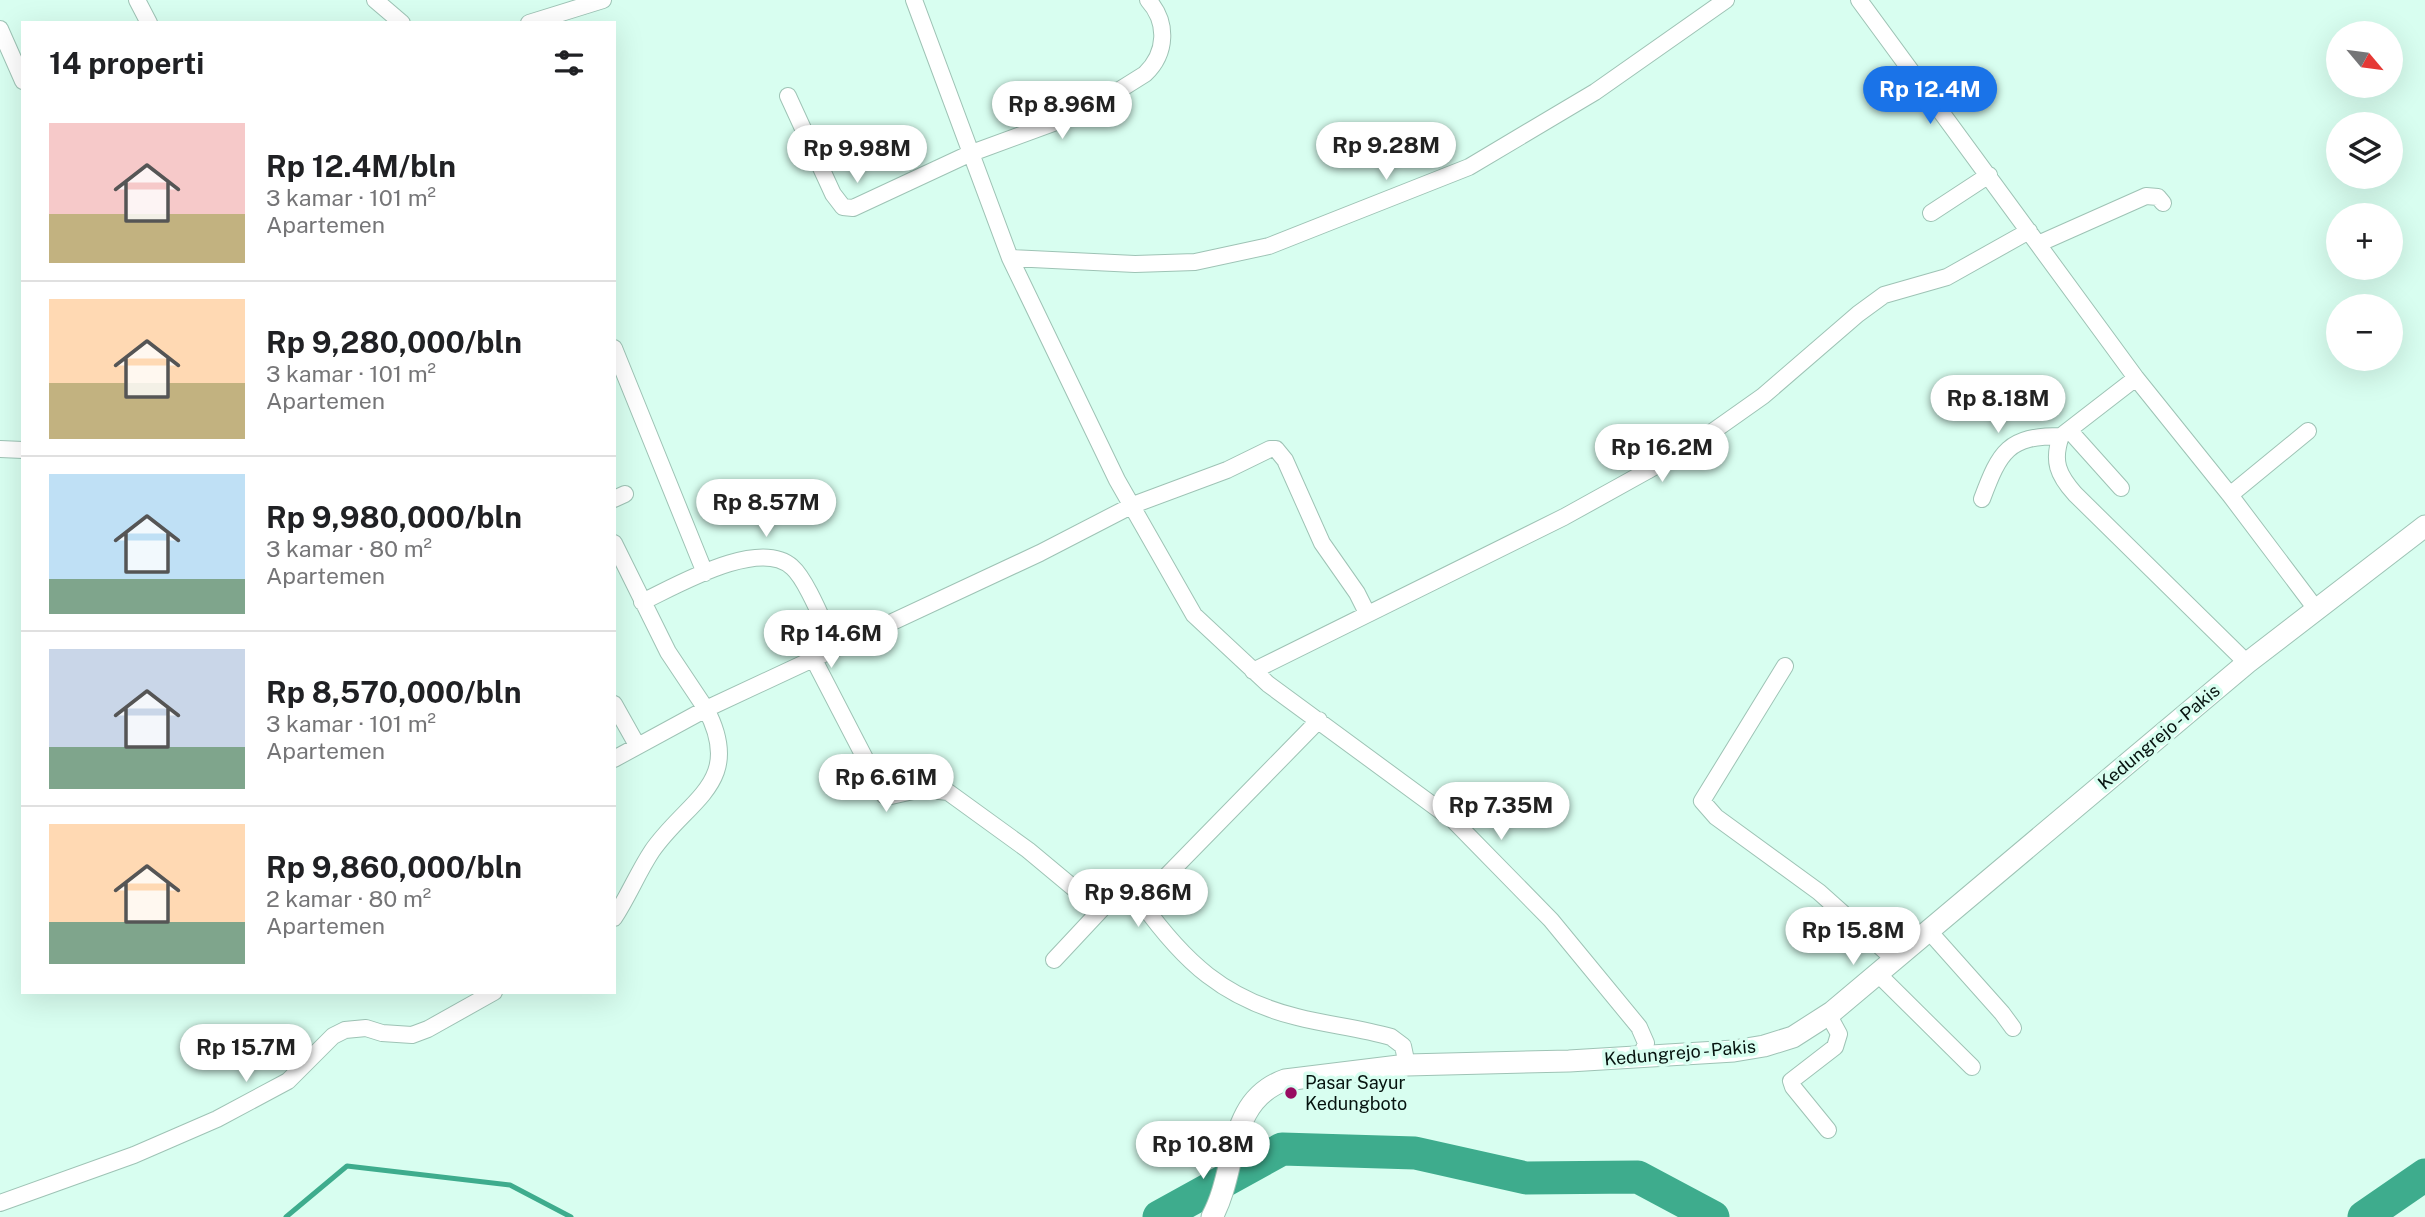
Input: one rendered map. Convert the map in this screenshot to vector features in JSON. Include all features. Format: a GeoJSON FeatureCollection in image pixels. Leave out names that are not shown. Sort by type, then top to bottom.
{"type":"FeatureCollection","features":[{"type":"Feature","properties":{"kind":"main road","name":"Kedungrejo - Pakis"},"geometry":{"type":"LineString","coordinates":[[1215,1213],[1243,1120],[1251,1104],[1269,1086],[1304,1076],[1407,1065],[1500,1064],[1704,1055],[1764,1046],[1793,1037],[1828,1014],[1878,974],[2247,663],[2425,526]]}},
{"type":"Feature","properties":{"kind":"street"},"geometry":{"type":"LineString","coordinates":[[137,0],[148,21]]}},
{"type":"Feature","properties":{"kind":"street"},"geometry":{"type":"LineString","coordinates":[[375,0],[400,21]]}},
{"type":"Feature","properties":{"kind":"street"},"geometry":{"type":"LineString","coordinates":[[535,21],[603,0]]}},
{"type":"Feature","properties":{"kind":"street"},"geometry":{"type":"LineString","coordinates":[[914,0],[1010,258],[1118,480],[1194,615],[1260,676],[1453,820],[1525,892],[1639,1027],[1646,1043],[1641,1056]]}},
{"type":"Feature","properties":{"kind":"street"},"geometry":{"type":"LineString","coordinates":[[788,96],[834,194],[843,207],[853,208],[970,154],[1086,111],[1145,74],[1153,66],[1162,45],[1160,15],[1148,0]]}},
{"type":"Feature","properties":{"kind":"street"},"geometry":{"type":"LineString","coordinates":[[1010,258],[1135,264],[1195,262],[1269,246],[1469,167],[1595,92],[1726,0]]}},
{"type":"Feature","properties":{"kind":"street"},"geometry":{"type":"LineString","coordinates":[[1859,0],[2136,378],[2230,495],[2316,609]]}},
{"type":"Feature","properties":{"kind":"street"},"geometry":{"type":"LineString","coordinates":[[0,29],[21,76]]}},
{"type":"Feature","properties":{"kind":"street"},"geometry":{"type":"LineString","coordinates":[[1931,213],[1989,175]]}},
{"type":"Feature","properties":{"kind":"street"},"geometry":{"type":"LineString","coordinates":[[1260,676],[1367,613],[1564,517],[1705,437],[1763,396],[1884,295],[1947,277],[2033,237],[2146,196],[2152,195],[2163,204]]}},
{"type":"Feature","properties":{"kind":"street"},"geometry":{"type":"LineString","coordinates":[[616,353],[705,573]]}},
{"type":"Feature","properties":{"kind":"street"},"geometry":{"type":"LineString","coordinates":[[1982,499],[1998,465],[2015,444],[2034,436],[2065,433],[2136,378]]}},
{"type":"Feature","properties":{"kind":"street"},"geometry":{"type":"LineString","coordinates":[[2230,495],[2308,430]]}},
{"type":"Feature","properties":{"kind":"street"},"geometry":{"type":"LineString","coordinates":[[2065,433],[2121,488]]}},
{"type":"Feature","properties":{"kind":"street"},"geometry":{"type":"LineString","coordinates":[[2065,433],[2056,458],[2057,470],[2063,480],[2247,663]]}},
{"type":"Feature","properties":{"kind":"street"},"geometry":{"type":"LineString","coordinates":[[0,449],[21,450]]}},
{"type":"Feature","properties":{"kind":"street"},"geometry":{"type":"LineString","coordinates":[[616,757],[706,709],[1040,554],[1133,505],[1227,470],[1270,449],[1276,449],[1303,495],[1322,543],[1357,593],[1367,613]]}},
{"type":"Feature","properties":{"kind":"street"},"geometry":{"type":"LineString","coordinates":[[616,547],[668,652],[706,709],[719,739],[721,762],[707,789],[652,851],[616,914]]}},
{"type":"Feature","properties":{"kind":"street"},"geometry":{"type":"LineString","coordinates":[[642,602],[705,573],[760,556],[780,559],[793,567],[801,579],[835,647]]}},
{"type":"Feature","properties":{"kind":"street"},"geometry":{"type":"LineString","coordinates":[[813,659],[884,795],[922,789],[948,792],[1028,850],[1100,910]]}},
{"type":"Feature","properties":{"kind":"street"},"geometry":{"type":"LineString","coordinates":[[1785,666],[1702,801],[1716,817],[1819,892],[1894,959]]}},
{"type":"Feature","properties":{"kind":"street"},"geometry":{"type":"LineString","coordinates":[[616,708],[637,745]]}},
{"type":"Feature","properties":{"kind":"street"},"geometry":{"type":"LineString","coordinates":[[1141,902],[1319,720]]}},
{"type":"Feature","properties":{"kind":"street"},"geometry":{"type":"LineString","coordinates":[[1054,960],[1126,883],[1163,933],[1224,989],[1262,1006],[1297,1017],[1391,1037],[1403,1046],[1407,1065]]}},
{"type":"Feature","properties":{"kind":"street"},"geometry":{"type":"LineString","coordinates":[[1928,930],[2003,1013],[2013,1028]]}},
{"type":"Feature","properties":{"kind":"street"},"geometry":{"type":"LineString","coordinates":[[1878,974],[1972,1068]]}},
{"type":"Feature","properties":{"kind":"street"},"geometry":{"type":"LineString","coordinates":[[0,1203],[134,1155],[217,1119],[288,1081],[333,1036],[345,1030],[366,1028],[382,1033],[412,1035],[490,994]]}},
{"type":"Feature","properties":{"kind":"street"},"geometry":{"type":"LineString","coordinates":[[1828,1014],[1839,1034],[1835,1047],[1791,1081],[1828,1130]]}},
{"type":"Feature","properties":{"kind":"waterway"},"geometry":{"type":"LineString","coordinates":[[1159,1217],[1282,1149],[1415,1153],[1526,1178],[1638,1177],[1713,1217]]}},
{"type":"Feature","properties":{"kind":"waterway"},"geometry":{"type":"LineString","coordinates":[[286,1217],[347,1166],[510,1185],[571,1217]]}},
{"type":"Feature","properties":{"kind":"waterway"},"geometry":{"type":"LineString","coordinates":[[2364,1217],[2425,1175]]}},
{"type":"Feature","properties":{"kind":"place","name":"Pasar Sayur Kedungboto"},"geometry":{"type":"Point","coordinates":[1291,1093]}}]}
